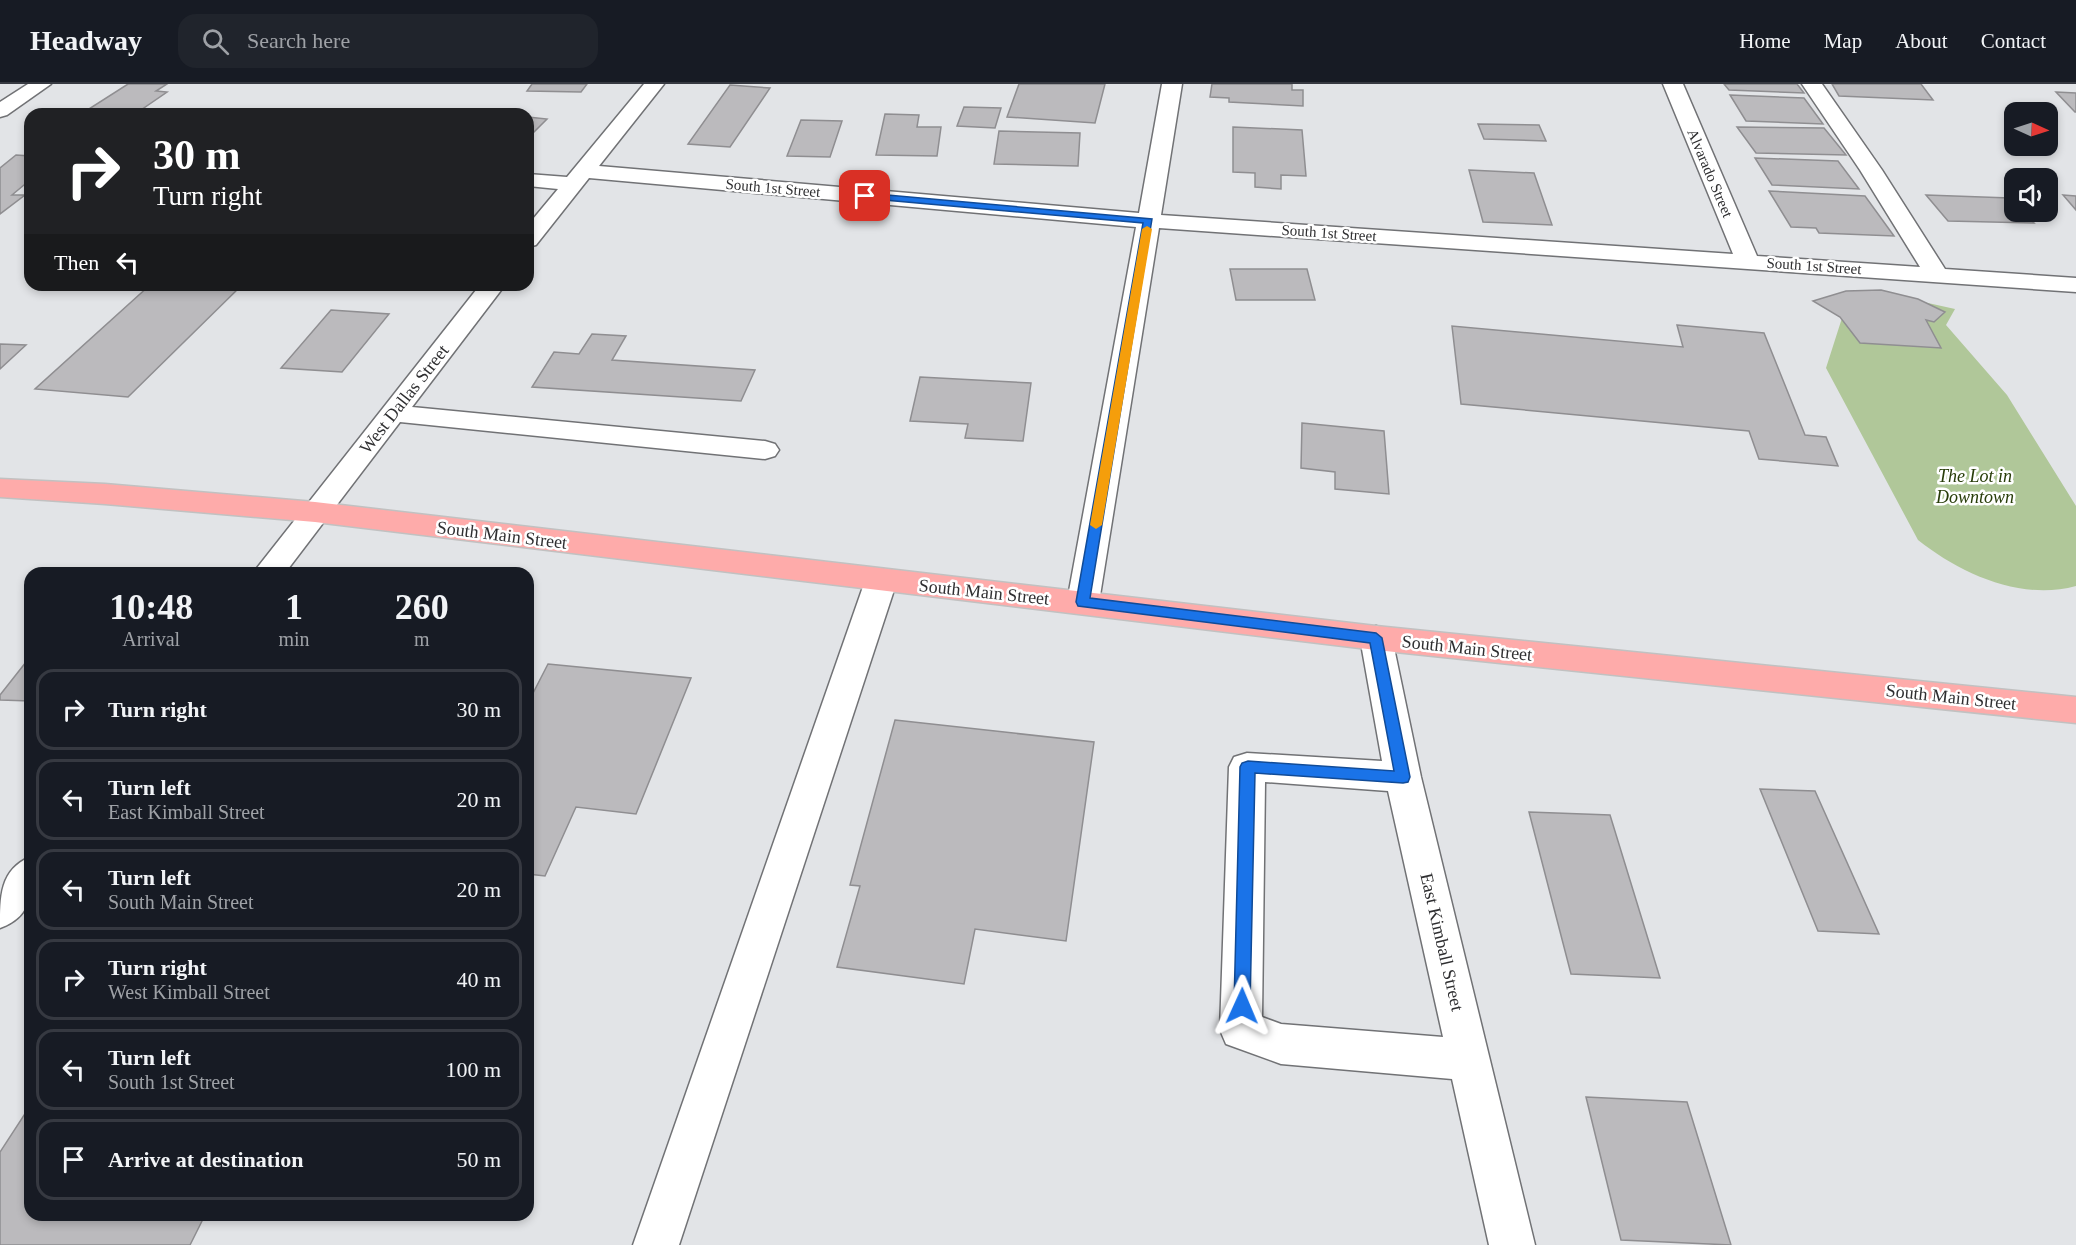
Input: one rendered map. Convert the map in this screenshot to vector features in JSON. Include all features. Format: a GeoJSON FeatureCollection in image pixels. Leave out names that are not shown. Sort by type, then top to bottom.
{"type":"FeatureCollection","features":[{"type":"Feature","properties":{"kind":"main road","name":"South Main Street"},"geometry":{"type":"LineString","coordinates":[[0,488],[105,494],[315,512],[1376,638],[2076,710]]}},
{"type":"Feature","properties":{"kind":"street"},"geometry":{"type":"LineString","coordinates":[[2,108],[41,84]]}},
{"type":"Feature","properties":{"kind":"street"},"geometry":{"type":"LineString","coordinates":[[534,232],[654,84]]}},
{"type":"Feature","properties":{"kind":"street"},"geometry":{"type":"LineString","coordinates":[[1083,602],[1172,84]]}},
{"type":"Feature","properties":{"kind":"street","name":"Alvarado Street"},"geometry":{"type":"LineString","coordinates":[[1672,84],[1748,262]]}},
{"type":"Feature","properties":{"kind":"street"},"geometry":{"type":"LineString","coordinates":[[1812,84],[1871,170],[1937,275]]}},
{"type":"Feature","properties":{"kind":"street","name":"South 1st Street"},"geometry":{"type":"LineString","coordinates":[[534,180],[577,178],[1148,221],[2076,285]]}},
{"type":"Feature","properties":{"kind":"street","name":"West Dallas Street"},"geometry":{"type":"LineString","coordinates":[[272,567],[488,291]]}},
{"type":"Feature","properties":{"kind":"street"},"geometry":{"type":"LineString","coordinates":[[392,414],[765,450]]}},
{"type":"Feature","properties":{"kind":"street"},"geometry":{"type":"LineString","coordinates":[[656,1245],[881,581]]}},
{"type":"Feature","properties":{"kind":"street","name":"East Kimball Street"},"geometry":{"type":"LineString","coordinates":[[1376,638],[1403,777],[1512,1245]]}},
{"type":"Feature","properties":{"kind":"street"},"geometry":{"type":"LineString","coordinates":[[1403,777],[1248,767],[1242,1030],[1281,1044],[1469,1060]]}},
{"type":"Feature","properties":{"kind":"street"},"geometry":{"type":"LineString","coordinates":[[0,911],[24,881]]}},
{"type":"Feature","properties":{"kind":"green space","name":"The Lot in Downtown"},"geometry":{"type":"Polygon","coordinates":[[[1874,291],[1955,309],[1946,325],[2007,395],[2076,506],[2076,586],[2055,590],[2034,590],[1992,581],[1953,564],[1918,540],[1826,368],[1842,318],[1874,291]]]}},
{"type":"Feature","properties":{"kind":"building"},"geometry":{"type":"Polygon","coordinates":[[[128,84],[167,84],[156,91],[167,92],[144,108],[90,108],[128,84]]]}},
{"type":"Feature","properties":{"kind":"building"},"geometry":{"type":"Polygon","coordinates":[[[532,84],[587,84],[581,92],[527,91],[532,84]]]}},
{"type":"Feature","properties":{"kind":"building"},"geometry":{"type":"Polygon","coordinates":[[[1019,84],[1105,84],[1095,123],[1007,117],[1019,84]]]}},
{"type":"Feature","properties":{"kind":"building"},"geometry":{"type":"Polygon","coordinates":[[[1212,84],[1292,84],[1292,90],[1303,90],[1303,106],[1229,102],[1229,98],[1210,97],[1212,84]]]}},
{"type":"Feature","properties":{"kind":"building"},"geometry":{"type":"Polygon","coordinates":[[[1724,84],[1797,84],[1804,93],[1729,90],[1724,84]]]}},
{"type":"Feature","properties":{"kind":"building"},"geometry":{"type":"Polygon","coordinates":[[[1832,84],[1921,84],[1933,100],[1839,96],[1832,84]]]}},
{"type":"Feature","properties":{"kind":"building"},"geometry":{"type":"Polygon","coordinates":[[[730,85],[770,88],[730,147],[688,144],[730,85]]]}},
{"type":"Feature","properties":{"kind":"building"},"geometry":{"type":"Polygon","coordinates":[[[2056,92],[2076,93],[2076,112],[2075,112],[2056,92]]]}},
{"type":"Feature","properties":{"kind":"building"},"geometry":{"type":"Polygon","coordinates":[[[1730,95],[1804,98],[1823,124],[1746,121],[1730,95]]]}},
{"type":"Feature","properties":{"kind":"building"},"geometry":{"type":"Polygon","coordinates":[[[964,107],[1001,108],[995,128],[957,126],[964,107]]]}},
{"type":"Feature","properties":{"kind":"building"},"geometry":{"type":"Polygon","coordinates":[[[885,114],[919,115],[917,127],[941,127],[937,156],[876,155],[885,114]]]}},
{"type":"Feature","properties":{"kind":"building"},"geometry":{"type":"Polygon","coordinates":[[[534,118],[547,119],[534,132],[534,118]]]}},
{"type":"Feature","properties":{"kind":"building"},"geometry":{"type":"Polygon","coordinates":[[[801,120],[842,121],[830,157],[787,156],[801,120]]]}},
{"type":"Feature","properties":{"kind":"building"},"geometry":{"type":"Polygon","coordinates":[[[1478,124],[1539,125],[1546,141],[1484,139],[1478,124]]]}},
{"type":"Feature","properties":{"kind":"building"},"geometry":{"type":"Polygon","coordinates":[[[1233,127],[1302,130],[1306,176],[1281,175],[1281,189],[1255,187],[1255,173],[1233,172],[1233,127]]]}},
{"type":"Feature","properties":{"kind":"building"},"geometry":{"type":"Polygon","coordinates":[[[1737,127],[1824,128],[1846,155],[1756,153],[1737,127]]]}},
{"type":"Feature","properties":{"kind":"building"},"geometry":{"type":"Polygon","coordinates":[[[999,131],[1080,133],[1078,166],[994,164],[999,131]]]}},
{"type":"Feature","properties":{"kind":"building"},"geometry":{"type":"Polygon","coordinates":[[[16,155],[24,156],[24,185],[12,195],[24,196],[0,214],[0,168],[16,155]]]}},
{"type":"Feature","properties":{"kind":"building"},"geometry":{"type":"Polygon","coordinates":[[[1755,158],[1838,161],[1859,189],[1772,185],[1755,158]]]}},
{"type":"Feature","properties":{"kind":"building"},"geometry":{"type":"Polygon","coordinates":[[[1469,170],[1534,173],[1552,225],[1483,222],[1469,170]]]}},
{"type":"Feature","properties":{"kind":"building"},"geometry":{"type":"Polygon","coordinates":[[[1769,191],[1865,196],[1894,236],[1819,233],[1816,228],[1791,227],[1769,191]]]}},
{"type":"Feature","properties":{"kind":"building"},"geometry":{"type":"Polygon","coordinates":[[[1926,195],[2004,198],[2004,222],[2034,223],[1948,221],[1926,195]]]}},
{"type":"Feature","properties":{"kind":"building"},"geometry":{"type":"Polygon","coordinates":[[[2063,195],[2076,196],[2076,210],[2063,195]]]}},
{"type":"Feature","properties":{"kind":"building"},"geometry":{"type":"Polygon","coordinates":[[[1230,269],[1307,269],[1315,300],[1236,300],[1230,269]]]}},
{"type":"Feature","properties":{"kind":"building"},"geometry":{"type":"Polygon","coordinates":[[[1881,290],[1918,299],[1945,312],[1934,322],[1926,320],[1941,348],[1860,343],[1840,317],[1813,301],[1846,291],[1881,290]]]}},
{"type":"Feature","properties":{"kind":"building"},"geometry":{"type":"Polygon","coordinates":[[[143,291],[236,291],[128,397],[35,389],[143,291]]]}},
{"type":"Feature","properties":{"kind":"building"},"geometry":{"type":"Polygon","coordinates":[[[331,310],[389,314],[342,372],[281,368],[331,310]]]}},
{"type":"Feature","properties":{"kind":"building"},"geometry":{"type":"Polygon","coordinates":[[[1677,325],[1764,333],[1805,435],[1826,437],[1838,466],[1759,459],[1749,431],[1461,404],[1452,326],[1683,347],[1677,325]]]}},
{"type":"Feature","properties":{"kind":"building"},"geometry":{"type":"Polygon","coordinates":[[[592,334],[626,336],[612,360],[755,370],[741,401],[532,387],[554,352],[579,354],[592,334]]]}},
{"type":"Feature","properties":{"kind":"building"},"geometry":{"type":"Polygon","coordinates":[[[0,344],[26,345],[0,369],[0,344]]]}},
{"type":"Feature","properties":{"kind":"building"},"geometry":{"type":"Polygon","coordinates":[[[920,377],[1031,383],[1023,441],[965,438],[968,424],[910,421],[920,377]]]}},
{"type":"Feature","properties":{"kind":"building"},"geometry":{"type":"Polygon","coordinates":[[[1302,423],[1384,431],[1389,494],[1335,489],[1335,472],[1301,468],[1302,423]]]}},
{"type":"Feature","properties":{"kind":"building"},"geometry":{"type":"Polygon","coordinates":[[[548,664],[691,678],[636,814],[576,807],[545,876],[534,875],[534,691],[548,664]]]}},
{"type":"Feature","properties":{"kind":"building"},"geometry":{"type":"Polygon","coordinates":[[[24,665],[24,701],[0,700],[0,695],[24,665]]]}},
{"type":"Feature","properties":{"kind":"building"},"geometry":{"type":"Polygon","coordinates":[[[895,720],[1094,742],[1066,941],[975,929],[964,984],[837,967],[860,886],[850,885],[895,720]]]}},
{"type":"Feature","properties":{"kind":"building"},"geometry":{"type":"Polygon","coordinates":[[[1760,789],[1815,791],[1879,934],[1818,931],[1760,789]]]}},
{"type":"Feature","properties":{"kind":"building"},"geometry":{"type":"Polygon","coordinates":[[[1529,812],[1610,815],[1660,978],[1571,974],[1529,812]]]}},
{"type":"Feature","properties":{"kind":"building"},"geometry":{"type":"Polygon","coordinates":[[[1586,1097],[1687,1102],[1731,1245],[1621,1240],[1586,1097]]]}},
{"type":"Feature","properties":{"kind":"building"},"geometry":{"type":"Polygon","coordinates":[[[24,1115],[24,1221],[202,1221],[190,1245],[0,1245],[0,1152],[24,1115]]]}},
{"type":"Feature","properties":{"kind":"slow traffic"},"geometry":{"type":"LineString","coordinates":[[1096,525],[1147,229]]}},
{"type":"Feature","properties":{"kind":"route"},"geometry":{"type":"LineString","coordinates":[[865,196],[1148,221],[1083,602],[1376,638],[1403,777],[1248,767],[1242,1006]]}}]}
